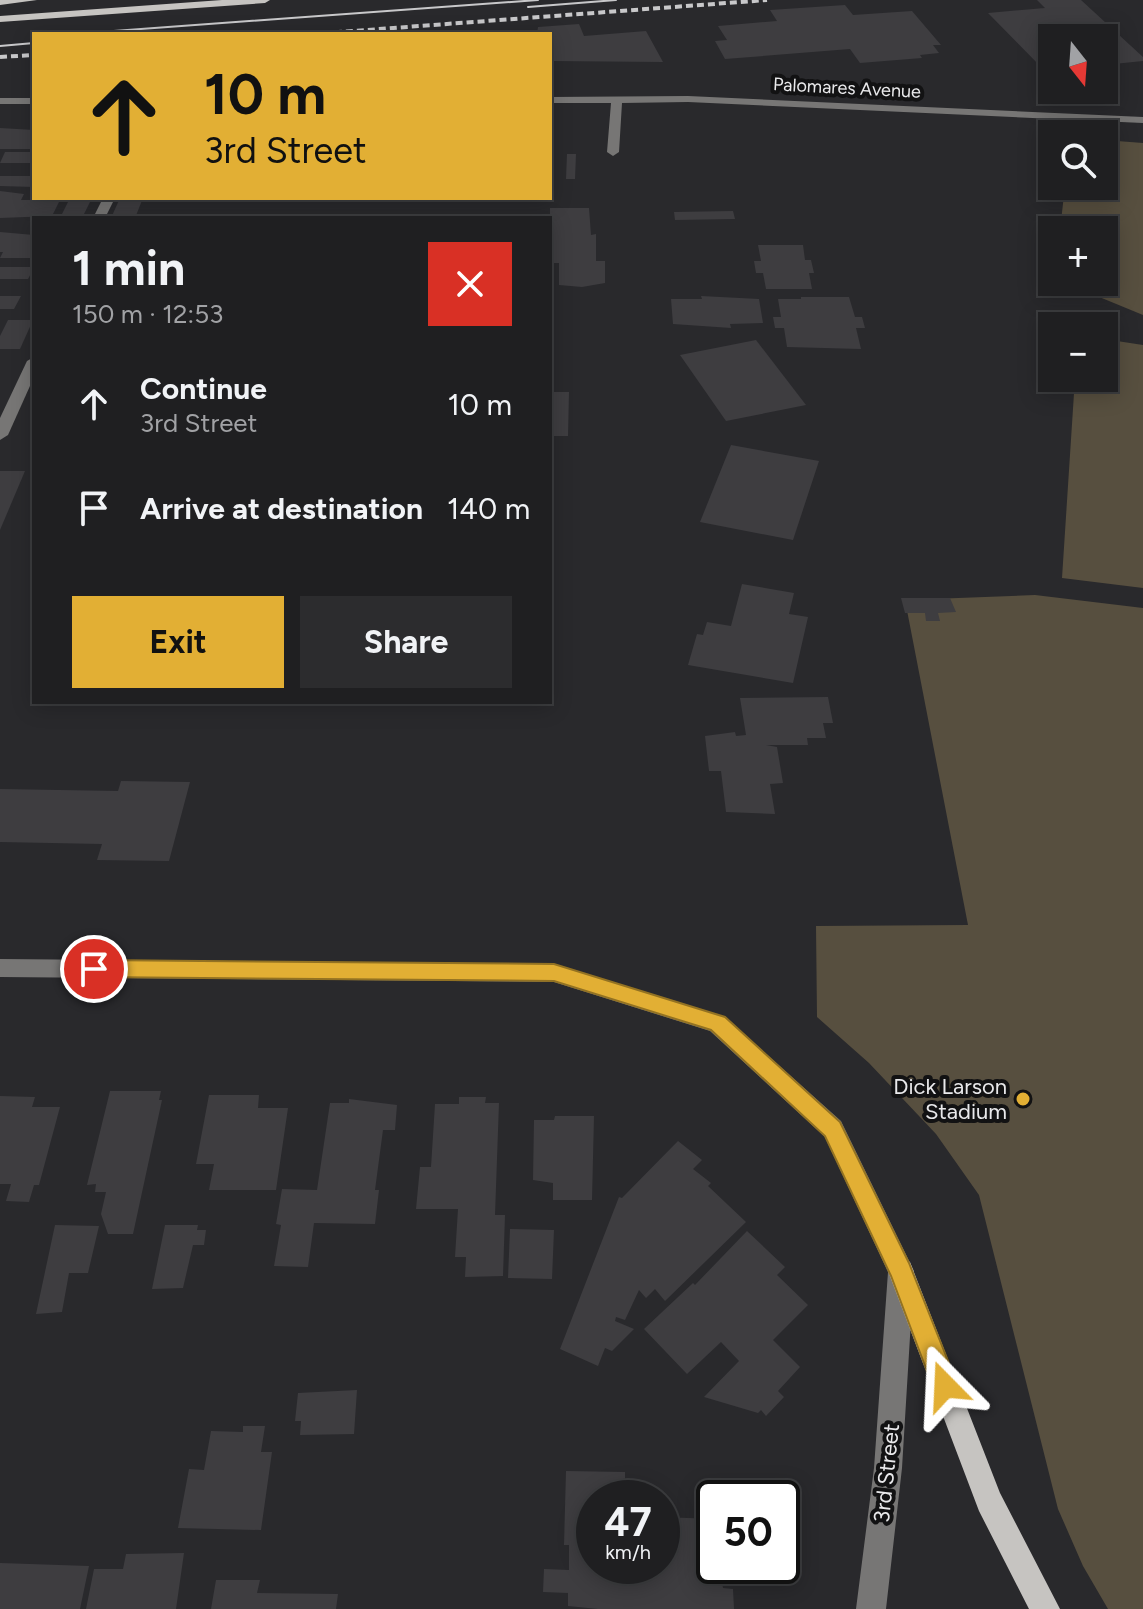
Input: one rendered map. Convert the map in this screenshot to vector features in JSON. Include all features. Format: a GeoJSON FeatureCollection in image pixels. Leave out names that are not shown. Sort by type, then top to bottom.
{"type":"FeatureCollection","features":[{"type":"Feature","properties":{"kind":"main road"},"geometry":{"type":"LineString","coordinates":[[0,2],[32,0]]}},
{"type":"Feature","properties":{"kind":"main road"},"geometry":{"type":"LineString","coordinates":[[0,19],[265,0]]}},
{"type":"Feature","properties":{"kind":"main road"},"geometry":{"type":"LineString","coordinates":[[901,1271],[989,1501],[1045,1609]]}},
{"type":"Feature","properties":{"kind":"street"},"geometry":{"type":"LineString","coordinates":[[613,152],[617,99]]}},
{"type":"Feature","properties":{"kind":"street","name":"Palomares Avenue"},"geometry":{"type":"LineString","coordinates":[[552,100],[709,100],[1143,120]]}},
{"type":"Feature","properties":{"kind":"street"},"geometry":{"type":"LineString","coordinates":[[0,101],[32,101]]}},
{"type":"Feature","properties":{"kind":"street"},"geometry":{"type":"LineString","coordinates":[[0,435],[32,365]]}},
{"type":"Feature","properties":{"kind":"street","name":"3rd Street"},"geometry":{"type":"LineString","coordinates":[[0,968],[554,973],[717,1024],[833,1129],[901,1271],[888,1468],[871,1609]]}},
{"type":"Feature","properties":{"kind":"shaded area"},"geometry":{"type":"Polygon","coordinates":[[[1118,141],[1143,143],[1143,315],[1097,296],[1118,296],[1118,216],[1062,216],[1063,200],[1118,200],[1118,141]]]}},
{"type":"Feature","properties":{"kind":"shaded area"},"geometry":{"type":"Polygon","coordinates":[[[1118,341],[1143,345],[1143,588],[1062,578],[1074,392],[1118,392],[1118,341]]]}},
{"type":"Feature","properties":{"kind":"shaded area","name":"Dick Larson Stadium"},"geometry":{"type":"Polygon","coordinates":[[[1035,595],[1143,608],[1143,1609],[1108,1609],[1083,1566],[1058,1509],[979,1195],[936,1134],[869,1063],[817,1017],[816,926],[968,925],[905,600],[1035,595]]]}},
{"type":"Feature","properties":{"kind":"building"},"geometry":{"type":"Polygon","coordinates":[[[1037,0],[1081,0],[1107,24],[1038,24],[1038,64],[988,13],[1045,8],[1037,0]]]}},
{"type":"Feature","properties":{"kind":"building"},"geometry":{"type":"Polygon","coordinates":[[[845,5],[853,15],[912,11],[941,45],[933,45],[939,53],[920,55],[922,58],[860,63],[850,49],[725,59],[715,41],[727,40],[718,26],[777,21],[770,10],[845,5]]]}},
{"type":"Feature","properties":{"kind":"building"},"geometry":{"type":"Polygon","coordinates":[[[579,24],[584,36],[646,31],[663,62],[552,61],[552,32],[537,32],[538,27],[579,24]]]}},
{"type":"Feature","properties":{"kind":"building"},"geometry":{"type":"Polygon","coordinates":[[[1118,34],[1143,57],[1143,61],[1118,64],[1118,34]]]}},
{"type":"Feature","properties":{"kind":"building"},"geometry":{"type":"Polygon","coordinates":[[[0,128],[32,130],[32,149],[0,149],[0,128]]]}},
{"type":"Feature","properties":{"kind":"building"},"geometry":{"type":"Polygon","coordinates":[[[5,152],[32,152],[32,163],[0,163],[5,152]]]}},
{"type":"Feature","properties":{"kind":"building"},"geometry":{"type":"Polygon","coordinates":[[[567,154],[576,154],[575,179],[566,179],[567,154]]]}},
{"type":"Feature","properties":{"kind":"building"},"geometry":{"type":"Polygon","coordinates":[[[0,176],[32,176],[32,187],[0,186],[0,176]]]}},
{"type":"Feature","properties":{"kind":"building"},"geometry":{"type":"Polygon","coordinates":[[[0,191],[24,194],[21,200],[60,200],[52,216],[0,218],[0,191]]]}},
{"type":"Feature","properties":{"kind":"building"},"geometry":{"type":"Polygon","coordinates":[[[69,200],[91,200],[83,216],[61,216],[69,200]]]}},
{"type":"Feature","properties":{"kind":"building"},"geometry":{"type":"Polygon","coordinates":[[[119,200],[142,200],[136,216],[112,216],[119,200]]]}},
{"type":"Feature","properties":{"kind":"building"},"geometry":{"type":"Polygon","coordinates":[[[550,208],[589,208],[591,235],[596,234],[596,261],[605,261],[605,283],[582,287],[559,285],[559,263],[552,263],[550,208]]]}},
{"type":"Feature","properties":{"kind":"building"},"geometry":{"type":"Polygon","coordinates":[[[733,211],[735,219],[675,220],[674,212],[733,211]]]}},
{"type":"Feature","properties":{"kind":"building"},"geometry":{"type":"Polygon","coordinates":[[[0,232],[32,235],[30,258],[0,258],[3,252],[0,252],[0,232]]]}},
{"type":"Feature","properties":{"kind":"building"},"geometry":{"type":"Polygon","coordinates":[[[758,245],[803,245],[805,260],[811,260],[814,273],[809,273],[812,289],[766,289],[763,273],[756,273],[754,261],[761,261],[758,245]]]}},
{"type":"Feature","properties":{"kind":"building"},"geometry":{"type":"Polygon","coordinates":[[[0,267],[32,267],[28,279],[0,279],[0,267]]]}},
{"type":"Feature","properties":{"kind":"building"},"geometry":{"type":"Polygon","coordinates":[[[0,296],[21,296],[14,309],[0,309],[0,296]]]}},
{"type":"Feature","properties":{"kind":"building"},"geometry":{"type":"Polygon","coordinates":[[[701,296],[759,299],[763,323],[730,324],[731,328],[673,324],[671,299],[702,299],[701,296]]]}},
{"type":"Feature","properties":{"kind":"building"},"geometry":{"type":"Polygon","coordinates":[[[849,297],[855,317],[862,317],[865,328],[856,328],[861,349],[787,347],[784,328],[775,328],[773,317],[781,317],[778,299],[849,297]]]}},
{"type":"Feature","properties":{"kind":"building"},"geometry":{"type":"Polygon","coordinates":[[[8,320],[32,320],[20,349],[0,349],[0,336],[8,320]]]}},
{"type":"Feature","properties":{"kind":"building"},"geometry":{"type":"Polygon","coordinates":[[[756,340],[806,405],[726,421],[680,355],[756,340]]]}},
{"type":"Feature","properties":{"kind":"building"},"geometry":{"type":"Polygon","coordinates":[[[552,392],[569,392],[568,436],[552,436],[552,392]]]}},
{"type":"Feature","properties":{"kind":"building"},"geometry":{"type":"Polygon","coordinates":[[[731,445],[819,461],[793,540],[700,522],[731,445]]]}},
{"type":"Feature","properties":{"kind":"building"},"geometry":{"type":"Polygon","coordinates":[[[0,471],[25,471],[0,530],[0,471]]]}},
{"type":"Feature","properties":{"kind":"building"},"geometry":{"type":"Polygon","coordinates":[[[742,584],[794,593],[789,614],[808,617],[793,683],[688,665],[697,634],[703,635],[707,622],[731,626],[742,584]]]}},
{"type":"Feature","properties":{"kind":"building"},"geometry":{"type":"Polygon","coordinates":[[[901,598],[950,598],[956,612],[938,613],[940,621],[926,621],[925,613],[905,613],[901,598]]]}},
{"type":"Feature","properties":{"kind":"building"},"geometry":{"type":"Polygon","coordinates":[[[828,697],[833,723],[823,723],[826,738],[807,738],[808,745],[766,745],[777,747],[783,783],[770,784],[775,814],[726,812],[721,771],[709,771],[705,736],[735,732],[736,736],[746,735],[740,698],[828,697]]]}},
{"type":"Feature","properties":{"kind":"building"},"geometry":{"type":"Polygon","coordinates":[[[121,781],[190,782],[169,861],[97,860],[102,844],[0,842],[0,789],[118,791],[121,781]]]}},
{"type":"Feature","properties":{"kind":"building"},"geometry":{"type":"Polygon","coordinates":[[[110,1091],[161,1091],[159,1100],[162,1100],[133,1234],[108,1234],[101,1214],[106,1192],[95,1192],[96,1184],[87,1185],[110,1091]]]}},
{"type":"Feature","properties":{"kind":"building"},"geometry":{"type":"Polygon","coordinates":[[[209,1095],[259,1095],[258,1108],[288,1108],[276,1190],[209,1190],[214,1164],[196,1164],[209,1095]]]}},
{"type":"Feature","properties":{"kind":"building"},"geometry":{"type":"Polygon","coordinates":[[[0,1096],[35,1097],[32,1107],[60,1107],[39,1185],[34,1185],[29,1202],[6,1201],[11,1184],[0,1184],[0,1096]]]}},
{"type":"Feature","properties":{"kind":"building"},"geometry":{"type":"Polygon","coordinates":[[[459,1097],[486,1097],[485,1103],[499,1103],[495,1215],[505,1215],[503,1276],[465,1277],[466,1257],[455,1257],[458,1209],[416,1209],[420,1167],[431,1167],[435,1104],[459,1104],[459,1097]]]}},
{"type":"Feature","properties":{"kind":"building"},"geometry":{"type":"Polygon","coordinates":[[[349,1099],[397,1105],[395,1130],[383,1130],[375,1190],[379,1190],[375,1224],[314,1223],[308,1267],[274,1266],[281,1225],[276,1224],[282,1189],[317,1190],[330,1103],[349,1103],[349,1099]]]}},
{"type":"Feature","properties":{"kind":"building"},"geometry":{"type":"Polygon","coordinates":[[[555,1116],[594,1116],[592,1200],[553,1200],[553,1183],[533,1180],[534,1120],[554,1120],[555,1116]]]}},
{"type":"Feature","properties":{"kind":"building"},"geometry":{"type":"Polygon","coordinates":[[[678,1141],[702,1160],[693,1169],[711,1183],[708,1186],[746,1222],[665,1301],[655,1289],[646,1298],[639,1290],[625,1320],[616,1317],[615,1321],[634,1329],[612,1351],[605,1348],[598,1366],[560,1349],[619,1197],[622,1198],[678,1141]]]}},
{"type":"Feature","properties":{"kind":"building"},"geometry":{"type":"Polygon","coordinates":[[[55,1225],[99,1226],[88,1273],[69,1273],[62,1312],[36,1314],[55,1225]]]}},
{"type":"Feature","properties":{"kind":"building"},"geometry":{"type":"Polygon","coordinates":[[[165,1225],[198,1225],[197,1230],[206,1230],[204,1245],[193,1245],[183,1288],[152,1289],[165,1225]]]}},
{"type":"Feature","properties":{"kind":"building"},"geometry":{"type":"Polygon","coordinates":[[[510,1229],[554,1230],[552,1279],[508,1278],[510,1229]]]}},
{"type":"Feature","properties":{"kind":"building"},"geometry":{"type":"Polygon","coordinates":[[[747,1231],[785,1267],[777,1275],[808,1305],[773,1340],[800,1367],[778,1391],[784,1397],[766,1416],[761,1410],[758,1413],[704,1397],[739,1361],[721,1342],[687,1374],[644,1329],[693,1283],[695,1285],[747,1231]]]}},
{"type":"Feature","properties":{"kind":"building"},"geometry":{"type":"Polygon","coordinates":[[[357,1390],[354,1434],[300,1435],[301,1421],[295,1421],[298,1393],[357,1390]]]}},
{"type":"Feature","properties":{"kind":"building"},"geometry":{"type":"Polygon","coordinates":[[[243,1426],[265,1426],[261,1452],[272,1452],[261,1530],[178,1528],[189,1469],[204,1470],[211,1431],[243,1432],[243,1426]]]}},
{"type":"Feature","properties":{"kind":"building"},"geometry":{"type":"Polygon","coordinates":[[[566,1471],[625,1472],[625,1480],[576,1480],[576,1584],[680,1584],[680,1518],[696,1518],[696,1584],[722,1584],[723,1588],[733,1589],[734,1609],[598,1609],[568,1606],[568,1593],[543,1592],[544,1569],[569,1570],[569,1545],[564,1545],[566,1471]]]}},
{"type":"Feature","properties":{"kind":"building"},"geometry":{"type":"Polygon","coordinates":[[[184,1553],[176,1609],[86,1609],[94,1569],[123,1569],[126,1554],[184,1553]]]}},
{"type":"Feature","properties":{"kind":"building"},"geometry":{"type":"Polygon","coordinates":[[[0,1563],[89,1566],[80,1609],[0,1609],[0,1563]]]}},
{"type":"Feature","properties":{"kind":"building"},"geometry":{"type":"Polygon","coordinates":[[[216,1580],[260,1580],[257,1593],[338,1594],[336,1609],[211,1609],[216,1580]]]}},
{"type":"Feature","properties":{"kind":"tram line"},"geometry":{"type":"LineString","coordinates":[[100,32],[538,0]]}},
{"type":"Feature","properties":{"kind":"tram line"},"geometry":{"type":"LineString","coordinates":[[528,7],[616,0]]}},
{"type":"Feature","properties":{"kind":"tram line"},"geometry":{"type":"LineString","coordinates":[[0,46],[32,43]]}},
{"type":"Feature","properties":{"kind":"railway"},"geometry":{"type":"LineString","coordinates":[[340,32],[767,0]]}},
{"type":"Feature","properties":{"kind":"railway"},"geometry":{"type":"LineString","coordinates":[[0,57],[32,55]]}},
{"type":"Feature","properties":{"kind":"place","name":"Dick Larson Stadium"},"geometry":{"type":"Point","coordinates":[1023,1099]}},
{"type":"Feature","properties":{"kind":"route"},"geometry":{"type":"LineString","coordinates":[[94,969],[554,973],[717,1024],[833,1129],[901,1271],[945,1386]]}}]}
